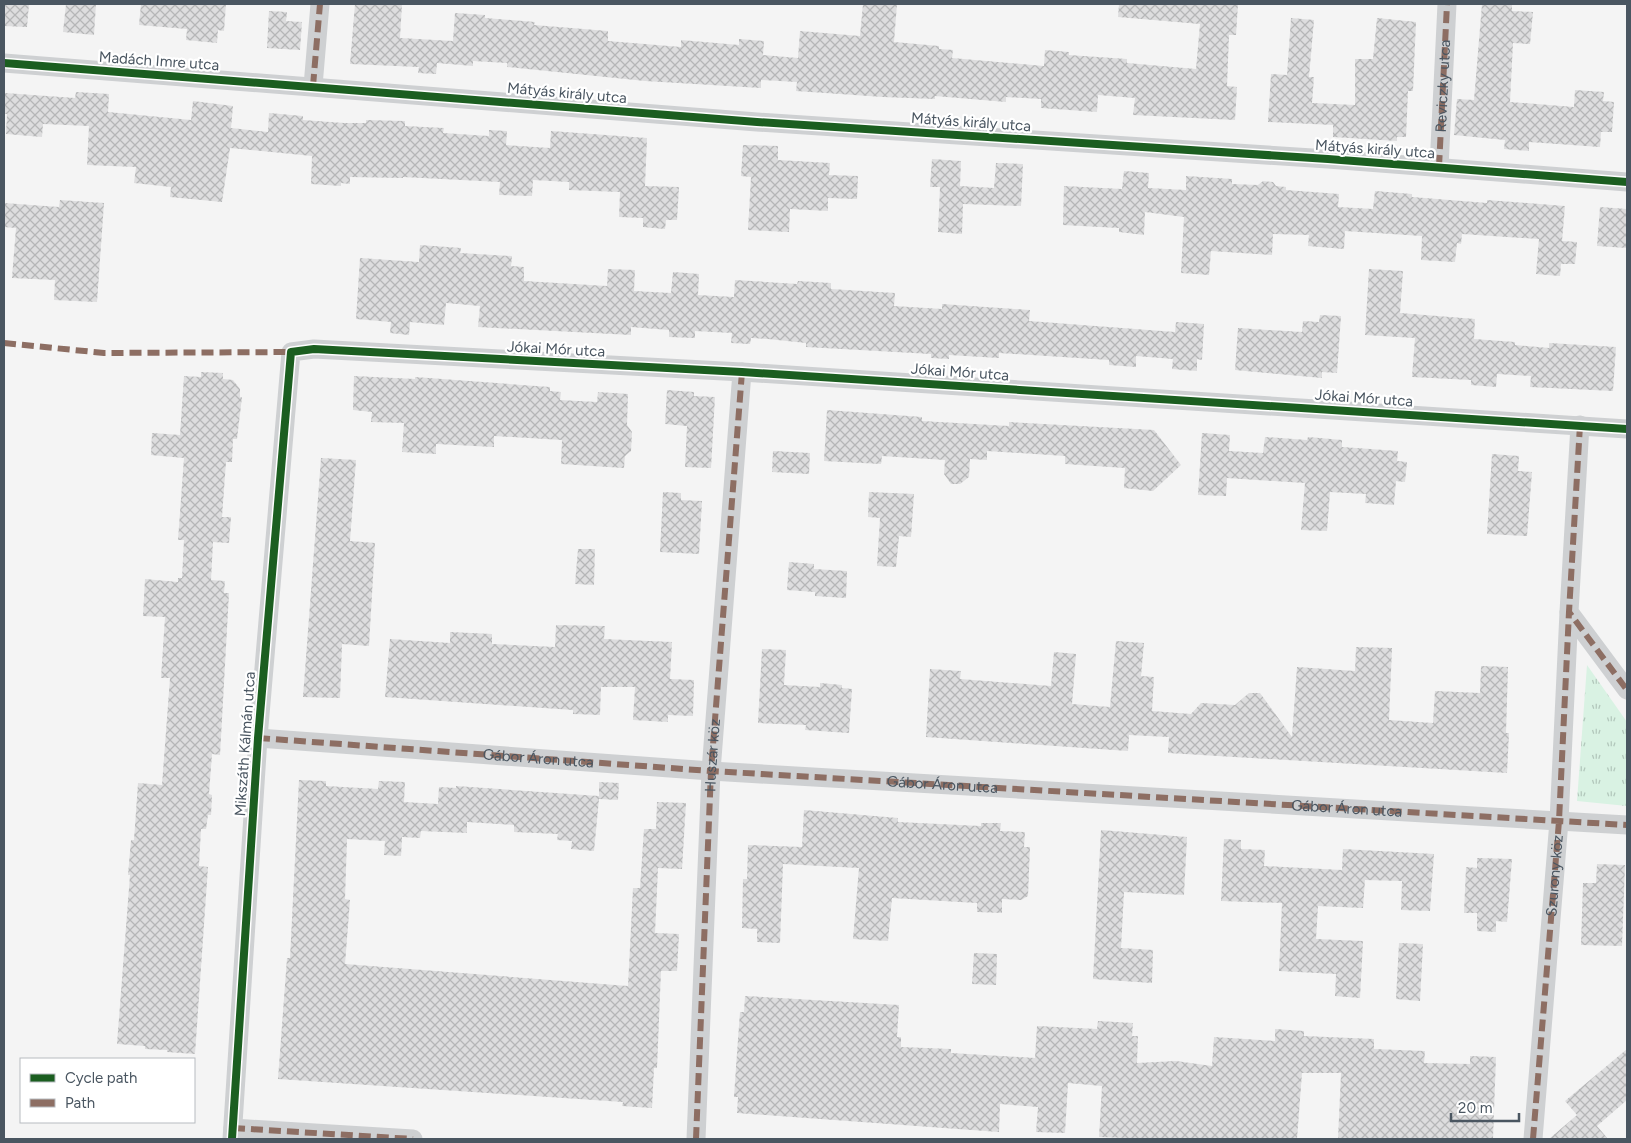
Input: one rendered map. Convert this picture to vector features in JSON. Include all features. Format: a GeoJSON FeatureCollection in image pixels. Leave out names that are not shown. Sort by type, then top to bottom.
{"type":"FeatureCollection","features":[{"type":"Feature","properties":{"kind":"street"},"geometry":{"type":"LineString","coordinates":[[313,86],[320,4]]}},
{"type":"Feature","properties":{"kind":"street","name":"Reviczky utca"},"geometry":{"type":"LineString","coordinates":[[1440,167],[1447,4]]}},
{"type":"Feature","properties":{"kind":"street","name":"Madách Imre utca"},"geometry":{"type":"LineString","coordinates":[[4,63],[313,86]]}},
{"type":"Feature","properties":{"kind":"street","name":"Mátyás király utca"},"geometry":{"type":"LineString","coordinates":[[313,86],[757,122],[1440,167],[1627,182]]}},
{"type":"Feature","properties":{"kind":"street","name":"Jókai Mór utca"},"geometry":{"type":"LineString","coordinates":[[291,352],[314,349],[742,372],[1627,429]]}},
{"type":"Feature","properties":{"kind":"street","name":"Mikszáth Kálmán utca"},"geometry":{"type":"LineString","coordinates":[[232,1134],[258,738],[291,352]]}},
{"type":"Feature","properties":{"kind":"street","name":"Huszár köz"},"geometry":{"type":"LineString","coordinates":[[696,1139],[711,771],[742,372]]}},
{"type":"Feature","properties":{"kind":"street"},"geometry":{"type":"LineString","coordinates":[[1580,426],[1569,612],[1627,690]]}},
{"type":"Feature","properties":{"kind":"street","name":"Szurony köz"},"geometry":{"type":"LineString","coordinates":[[1533,1139],[1559,820],[1569,612]]}},
{"type":"Feature","properties":{"kind":"street","name":"Gábor Áron utca"},"geometry":{"type":"LineString","coordinates":[[258,738],[711,771],[1627,825]]}},
{"type":"Feature","properties":{"kind":"street"},"geometry":{"type":"LineString","coordinates":[[232,1134],[413,1139]]}},
{"type":"Feature","properties":{"kind":"green space"},"geometry":{"type":"Polygon","coordinates":[[[1587,665],[1627,722],[1627,806],[1577,801],[1587,665]]]}},
{"type":"Feature","properties":{"kind":"building"},"geometry":{"type":"Polygon","coordinates":[[[4,4],[29,4],[27,27],[4,26],[4,4]]]}},
{"type":"Feature","properties":{"kind":"building"},"geometry":{"type":"Polygon","coordinates":[[[66,4],[96,4],[94,35],[63,32],[66,4]]]}},
{"type":"Feature","properties":{"kind":"building"},"geometry":{"type":"Polygon","coordinates":[[[141,4],[226,4],[224,31],[218,30],[217,43],[186,40],[187,29],[139,25],[141,4]]]}},
{"type":"Feature","properties":{"kind":"building"},"geometry":{"type":"Polygon","coordinates":[[[355,4],[402,4],[400,38],[453,41],[455,13],[485,15],[485,18],[535,22],[534,25],[608,31],[608,41],[681,47],[681,40],[739,45],[739,39],[764,41],[763,55],[798,58],[800,31],[860,36],[863,4],[897,4],[894,42],[939,46],[939,49],[953,50],[952,58],[1044,66],[1045,50],[1069,52],[1069,55],[1127,59],[1127,63],[1196,69],[1200,24],[1118,17],[1119,4],[1238,4],[1236,35],[1229,35],[1227,86],[1237,87],[1235,120],[1133,115],[1135,98],[1098,95],[1097,112],[1041,108],[1041,99],[1006,97],[1006,102],[935,96],[935,99],[883,97],[796,91],[797,82],[761,80],[761,88],[645,81],[507,67],[507,63],[473,61],[473,66],[437,63],[436,74],[418,73],[419,67],[350,64],[355,4]]]}},
{"type":"Feature","properties":{"kind":"building"},"geometry":{"type":"Polygon","coordinates":[[[1482,4],[1512,4],[1512,11],[1533,12],[1530,44],[1513,43],[1510,102],[1574,107],[1575,90],[1604,92],[1603,101],[1614,102],[1612,132],[1601,132],[1600,147],[1529,142],[1529,151],[1504,149],[1505,140],[1454,135],[1457,99],[1474,100],[1482,4]]]}},
{"type":"Feature","properties":{"kind":"building"},"geometry":{"type":"Polygon","coordinates":[[[269,11],[287,12],[286,21],[302,22],[300,50],[267,48],[269,11]]]}},
{"type":"Feature","properties":{"kind":"building"},"geometry":{"type":"Polygon","coordinates":[[[1291,18],[1314,20],[1309,77],[1314,77],[1312,103],[1355,105],[1355,59],[1373,59],[1377,18],[1416,22],[1413,91],[1408,91],[1406,137],[1397,137],[1397,141],[1333,137],[1333,125],[1268,122],[1271,74],[1287,75],[1291,18]]]}},
{"type":"Feature","properties":{"kind":"building"},"geometry":{"type":"Polygon","coordinates":[[[76,92],[109,94],[108,112],[191,120],[193,101],[233,106],[231,128],[268,132],[269,113],[303,116],[303,120],[344,123],[366,123],[366,120],[405,121],[405,126],[444,128],[443,133],[489,136],[489,130],[507,131],[506,145],[550,148],[551,131],[647,138],[645,186],[679,187],[677,220],[666,220],[665,229],[643,227],[643,218],[619,217],[620,192],[569,190],[569,182],[533,180],[532,196],[499,195],[500,182],[403,177],[350,177],[350,184],[341,183],[341,186],[311,184],[312,156],[230,148],[222,202],[170,197],[171,187],[134,183],[136,167],[87,165],[89,126],[43,124],[42,137],[6,134],[7,114],[4,114],[5,93],[75,98],[76,92]]]}},
{"type":"Feature","properties":{"kind":"building"},"geometry":{"type":"Polygon","coordinates":[[[743,145],[778,146],[778,160],[830,163],[829,175],[858,176],[857,199],[828,198],[828,211],[790,209],[789,232],[748,230],[751,177],[741,176],[743,145]]]}},
{"type":"Feature","properties":{"kind":"building"},"geometry":{"type":"Polygon","coordinates":[[[932,159],[961,161],[960,186],[994,188],[996,163],[1023,164],[1021,206],[963,204],[962,234],[938,232],[940,187],[930,187],[932,159]]]}},
{"type":"Feature","properties":{"kind":"building"},"geometry":{"type":"Polygon","coordinates":[[[1124,171],[1149,173],[1148,188],[1186,190],[1186,176],[1232,179],[1232,184],[1258,185],[1263,181],[1273,182],[1276,186],[1286,187],[1286,190],[1339,194],[1338,207],[1373,209],[1375,191],[1412,194],[1412,197],[1487,203],[1487,200],[1565,206],[1562,241],[1577,242],[1575,264],[1561,264],[1560,276],[1536,274],[1539,239],[1462,234],[1461,244],[1457,243],[1455,262],[1421,260],[1422,236],[1345,231],[1344,249],[1308,246],[1309,235],[1273,234],[1272,255],[1211,251],[1209,275],[1181,273],[1184,217],[1145,212],[1144,235],[1119,232],[1119,228],[1063,225],[1064,186],[1122,189],[1124,171]]]}},
{"type":"Feature","properties":{"kind":"building"},"geometry":{"type":"Polygon","coordinates":[[[60,200],[104,203],[97,302],[54,300],[55,280],[12,278],[16,228],[4,227],[4,203],[59,207],[60,200]]]}},
{"type":"Feature","properties":{"kind":"building"},"geometry":{"type":"Polygon","coordinates":[[[1600,207],[1627,209],[1627,248],[1597,246],[1600,207]]]}},
{"type":"Feature","properties":{"kind":"building"},"geometry":{"type":"Polygon","coordinates":[[[420,245],[461,248],[460,253],[512,256],[511,266],[524,267],[524,281],[607,286],[608,269],[635,270],[634,291],[671,293],[673,272],[699,274],[698,295],[734,297],[735,280],[797,284],[798,281],[831,283],[831,289],[895,293],[894,306],[942,309],[942,304],[1030,310],[1029,321],[1175,332],[1176,322],[1204,324],[1202,360],[1197,359],[1197,371],[1172,369],[1173,359],[1136,356],[1136,367],[1109,365],[1109,360],[999,353],[999,358],[949,355],[949,359],[931,358],[931,354],[806,347],[806,343],[768,339],[751,338],[750,344],[731,343],[732,333],[695,331],[695,338],[669,337],[669,330],[631,327],[631,335],[478,327],[480,306],[446,303],[444,325],[410,322],[409,335],[390,333],[391,322],[356,319],[360,258],[419,262],[420,245]]]}},
{"type":"Feature","properties":{"kind":"building"},"geometry":{"type":"Polygon","coordinates":[[[1369,269],[1403,271],[1400,313],[1475,319],[1474,339],[1515,342],[1515,345],[1549,348],[1549,343],[1616,347],[1613,391],[1530,387],[1531,376],[1497,374],[1496,387],[1471,385],[1471,380],[1412,377],[1415,338],[1365,335],[1369,269]]]}},
{"type":"Feature","properties":{"kind":"building"},"geometry":{"type":"Polygon","coordinates":[[[1320,315],[1341,316],[1337,373],[1322,372],[1322,378],[1235,370],[1238,328],[1302,332],[1303,321],[1319,322],[1320,315]]]}},
{"type":"Feature","properties":{"kind":"building"},"geometry":{"type":"Polygon","coordinates":[[[201,372],[223,373],[223,379],[233,380],[240,389],[240,397],[242,397],[237,439],[233,439],[232,462],[226,462],[222,517],[231,517],[229,543],[213,542],[211,580],[225,581],[224,593],[229,593],[220,755],[212,754],[209,794],[212,795],[211,815],[208,815],[206,829],[201,829],[199,866],[208,867],[195,1054],[145,1049],[145,1046],[117,1044],[130,875],[128,875],[131,840],[134,840],[138,783],[162,785],[170,678],[161,678],[165,617],[143,616],[145,579],[178,582],[178,578],[182,578],[184,540],[178,540],[184,458],[151,455],[152,433],[180,435],[184,376],[201,377],[201,372]]]}},
{"type":"Feature","properties":{"kind":"building"},"geometry":{"type":"Polygon","coordinates":[[[354,376],[415,379],[415,377],[550,387],[550,391],[561,392],[560,400],[597,402],[598,392],[628,394],[627,425],[632,432],[631,451],[625,456],[624,468],[561,464],[562,440],[494,436],[494,447],[436,444],[436,454],[402,452],[404,423],[371,422],[372,412],[353,410],[354,376]]]}},
{"type":"Feature","properties":{"kind":"building"},"geometry":{"type":"Polygon","coordinates":[[[667,390],[694,392],[694,396],[715,397],[711,468],[685,467],[687,426],[665,424],[667,390]]]}},
{"type":"Feature","properties":{"kind":"building"},"geometry":{"type":"Polygon","coordinates":[[[827,410],[922,417],[922,421],[1009,426],[1009,422],[1154,430],[1181,465],[1153,491],[1124,488],[1125,468],[1065,464],[1065,456],[987,451],[987,460],[970,459],[969,477],[960,484],[951,484],[944,474],[945,460],[882,456],[881,464],[824,461],[827,410]]]}},
{"type":"Feature","properties":{"kind":"building"},"geometry":{"type":"Polygon","coordinates":[[[1202,433],[1230,435],[1229,451],[1263,453],[1265,437],[1307,440],[1308,437],[1342,440],[1342,447],[1398,451],[1397,461],[1407,462],[1405,482],[1396,481],[1394,505],[1365,503],[1366,494],[1330,492],[1327,531],[1301,530],[1305,483],[1227,478],[1226,496],[1198,495],[1202,433]]]}},
{"type":"Feature","properties":{"kind":"building"},"geometry":{"type":"Polygon","coordinates":[[[773,451],[810,453],[809,474],[772,472],[773,451]]]}},
{"type":"Feature","properties":{"kind":"building"},"geometry":{"type":"Polygon","coordinates":[[[1492,454],[1519,456],[1518,471],[1532,472],[1527,536],[1487,534],[1492,454]]]}},
{"type":"Feature","properties":{"kind":"building"},"geometry":{"type":"Polygon","coordinates":[[[321,458],[356,460],[350,541],[375,543],[369,646],[342,644],[340,698],[303,697],[321,458]]]}},
{"type":"Feature","properties":{"kind":"building"},"geometry":{"type":"Polygon","coordinates":[[[663,492],[681,493],[681,500],[702,501],[699,554],[660,552],[663,492]]]}},
{"type":"Feature","properties":{"kind":"building"},"geometry":{"type":"Polygon","coordinates":[[[869,492],[914,494],[911,537],[899,536],[896,567],[877,566],[880,518],[868,517],[869,492]]]}},
{"type":"Feature","properties":{"kind":"building"},"geometry":{"type":"Polygon","coordinates":[[[578,549],[595,549],[594,585],[575,584],[578,549]]]}},
{"type":"Feature","properties":{"kind":"building"},"geometry":{"type":"Polygon","coordinates":[[[789,562],[814,564],[814,569],[847,571],[846,598],[815,596],[815,592],[787,590],[789,562]]]}},
{"type":"Feature","properties":{"kind":"building"},"geometry":{"type":"Polygon","coordinates":[[[556,625],[605,626],[604,639],[672,642],[670,679],[694,680],[693,716],[668,715],[668,722],[633,720],[635,687],[601,687],[600,715],[573,714],[573,710],[385,697],[390,639],[450,643],[450,632],[492,634],[492,644],[555,647],[556,625]]]}},
{"type":"Feature","properties":{"kind":"building"},"geometry":{"type":"Polygon","coordinates":[[[1116,641],[1144,643],[1141,676],[1154,677],[1152,711],[1191,714],[1201,703],[1235,705],[1249,693],[1260,693],[1292,737],[1297,667],[1355,671],[1356,647],[1392,648],[1389,720],[1433,723],[1435,691],[1480,693],[1481,666],[1508,667],[1506,733],[1509,733],[1507,773],[1168,753],[1169,737],[1129,735],[1128,751],[926,737],[930,669],[961,671],[960,679],[1051,686],[1054,652],[1076,654],[1072,704],[1110,707],[1116,641]]]}},
{"type":"Feature","properties":{"kind":"building"},"geometry":{"type":"Polygon","coordinates":[[[762,649],[786,650],[784,685],[820,687],[820,683],[842,685],[842,688],[852,689],[849,733],[805,730],[806,725],[758,723],[762,649]]]}},
{"type":"Feature","properties":{"kind":"building"},"geometry":{"type":"Polygon","coordinates":[[[299,780],[326,781],[326,786],[378,789],[379,781],[405,782],[404,802],[438,804],[439,787],[456,788],[456,786],[599,796],[599,782],[619,783],[618,800],[599,799],[594,851],[571,849],[572,841],[557,840],[558,834],[514,832],[514,825],[467,822],[467,833],[421,831],[420,838],[402,837],[401,856],[384,855],[385,841],[347,839],[345,899],[350,900],[345,964],[628,986],[633,888],[640,888],[644,829],[656,829],[657,802],[686,803],[682,869],[658,868],[655,933],[679,934],[677,971],[661,971],[657,1068],[654,1068],[652,1108],[622,1106],[623,1102],[278,1079],[287,958],[290,958],[299,780]]]}},
{"type":"Feature","properties":{"kind":"building"},"geometry":{"type":"Polygon","coordinates":[[[804,810],[898,818],[898,822],[981,826],[981,823],[1001,823],[1000,831],[1025,832],[1024,847],[1030,847],[1028,896],[1021,900],[1002,899],[1002,913],[977,912],[977,903],[892,898],[888,941],[853,939],[859,868],[783,864],[780,943],[757,942],[757,929],[742,928],[743,879],[747,879],[748,845],[802,847],[804,810]]]}},
{"type":"Feature","properties":{"kind":"building"},"geometry":{"type":"Polygon","coordinates":[[[1101,830],[1187,837],[1184,895],[1124,892],[1121,948],[1153,950],[1152,983],[1093,979],[1101,830]]]}},
{"type":"Feature","properties":{"kind":"building"},"geometry":{"type":"Polygon","coordinates":[[[1224,839],[1241,840],[1241,849],[1265,850],[1264,866],[1342,870],[1343,849],[1434,854],[1430,911],[1401,910],[1402,881],[1365,880],[1363,908],[1318,906],[1316,939],[1363,941],[1360,998],[1335,996],[1336,974],[1279,971],[1282,903],[1221,901],[1224,839]]]}},
{"type":"Feature","properties":{"kind":"building"},"geometry":{"type":"Polygon","coordinates":[[[1477,858],[1512,859],[1507,922],[1496,921],[1496,932],[1477,931],[1477,913],[1464,913],[1466,867],[1477,868],[1477,858]]]}},
{"type":"Feature","properties":{"kind":"building"},"geometry":{"type":"Polygon","coordinates":[[[1597,864],[1625,865],[1622,946],[1581,945],[1583,883],[1596,883],[1597,864]]]}},
{"type":"Feature","properties":{"kind":"building"},"geometry":{"type":"Polygon","coordinates":[[[1399,943],[1423,944],[1420,1001],[1396,999],[1399,943]]]}},
{"type":"Feature","properties":{"kind":"building"},"geometry":{"type":"Polygon","coordinates":[[[974,953],[997,954],[996,985],[972,984],[974,953]]]}},
{"type":"Feature","properties":{"kind":"building"},"geometry":{"type":"Polygon","coordinates":[[[745,996],[899,1005],[897,1037],[901,1037],[901,1047],[951,1049],[951,1053],[1035,1058],[1037,1026],[1097,1029],[1098,1021],[1133,1023],[1132,1036],[1138,1036],[1137,1063],[1176,1061],[1212,1066],[1214,1037],[1275,1041],[1275,1029],[1304,1031],[1304,1036],[1374,1039],[1374,1049],[1425,1051],[1424,1063],[1470,1064],[1470,1056],[1496,1057],[1493,1139],[1338,1139],[1341,1073],[1302,1073],[1297,1139],[1099,1137],[1102,1086],[1068,1083],[1065,1133],[1036,1132],[1038,1107],[1000,1104],[999,1132],[737,1113],[738,1097],[734,1097],[736,1067],[740,1012],[744,1012],[745,996]]]}},
{"type":"Feature","properties":{"kind":"building"},"geometry":{"type":"Polygon","coordinates":[[[1627,1049],[1627,1100],[1597,1126],[1608,1139],[1549,1139],[1577,1115],[1565,1101],[1627,1049]]]}},
{"type":"Feature","properties":{"kind":"marked path"},"geometry":{"type":"LineString","coordinates":[[313,86],[320,4]]}},
{"type":"Feature","properties":{"kind":"marked path"},"geometry":{"type":"LineString","coordinates":[[1439,167],[1447,4]]}},
{"type":"Feature","properties":{"kind":"marked path"},"geometry":{"type":"LineString","coordinates":[[4,343],[104,353],[295,352]]}},
{"type":"Feature","properties":{"kind":"marked path"},"geometry":{"type":"LineString","coordinates":[[696,1139],[711,771],[742,372]]}},
{"type":"Feature","properties":{"kind":"marked path"},"geometry":{"type":"LineString","coordinates":[[1580,425],[1569,612],[1627,690]]}},
{"type":"Feature","properties":{"kind":"marked path"},"geometry":{"type":"LineString","coordinates":[[1533,1139],[1559,821],[1569,612]]}},
{"type":"Feature","properties":{"kind":"marked path"},"geometry":{"type":"LineString","coordinates":[[258,738],[711,771],[1627,825]]}},
{"type":"Feature","properties":{"kind":"marked path"},"geometry":{"type":"LineString","coordinates":[[233,1128],[413,1139]]}},
{"type":"Feature","properties":{"kind":"cycle path"},"geometry":{"type":"LineString","coordinates":[[4,63],[757,122],[1328,159],[1627,182]]}},
{"type":"Feature","properties":{"kind":"cycle path"},"geometry":{"type":"LineString","coordinates":[[232,1139],[258,738],[291,352],[314,349],[742,372],[1627,429]]}}]}
